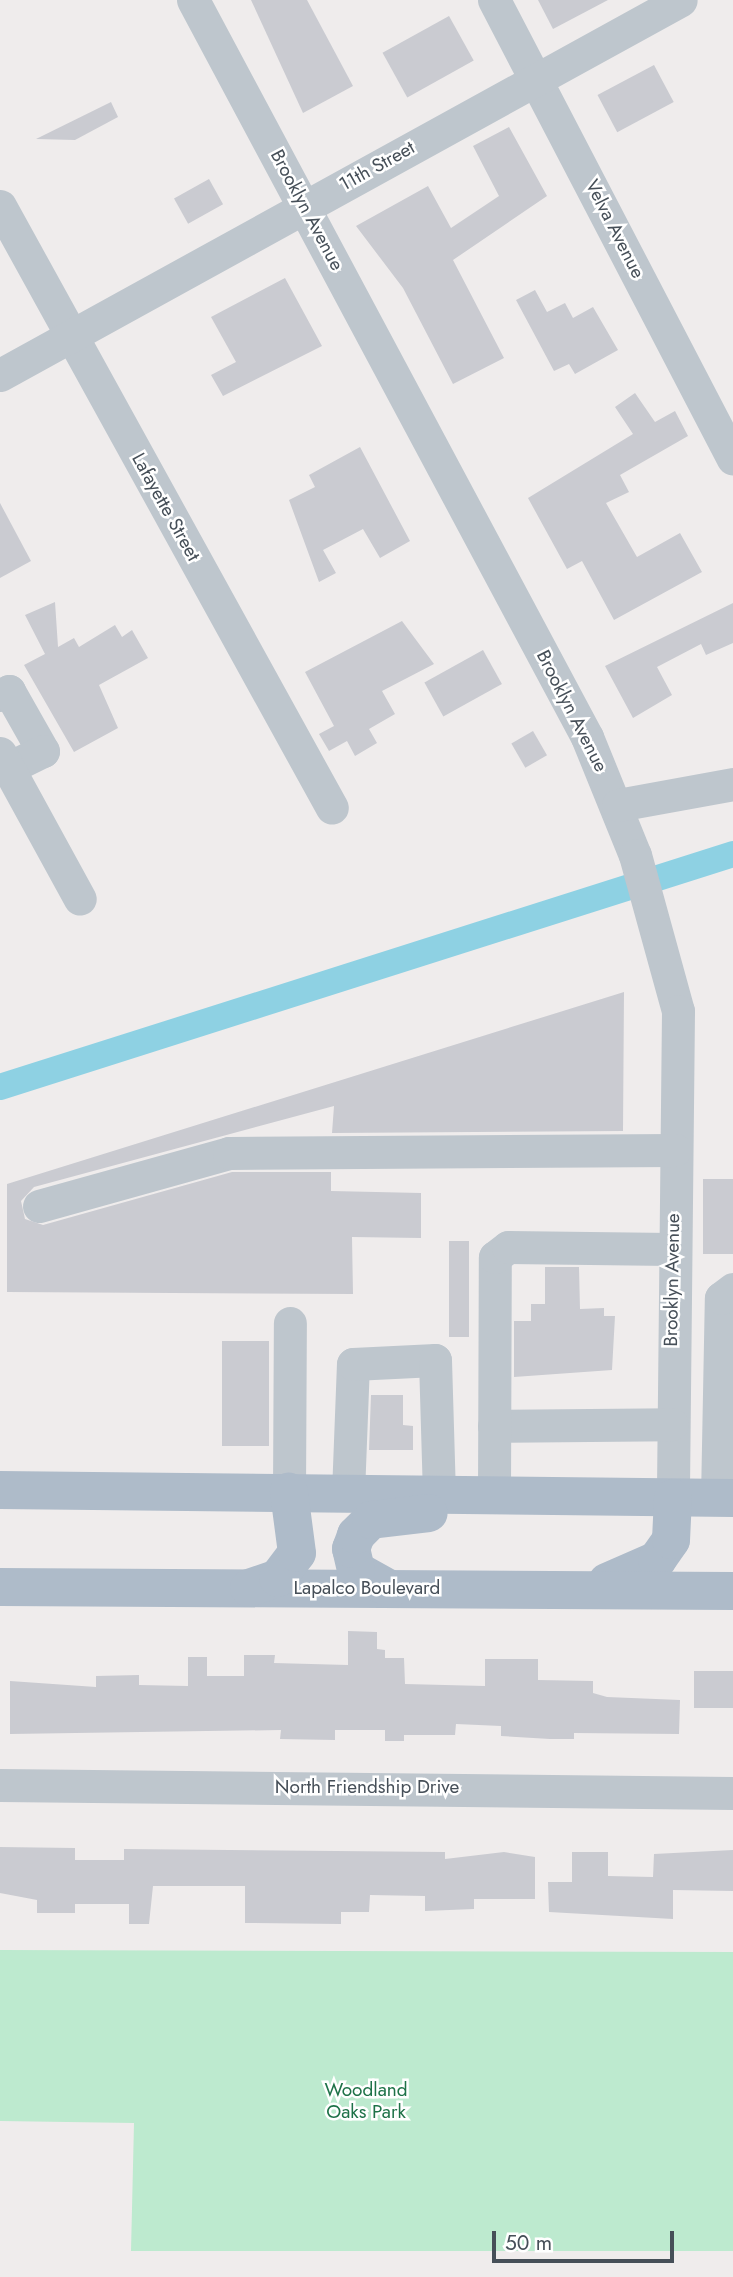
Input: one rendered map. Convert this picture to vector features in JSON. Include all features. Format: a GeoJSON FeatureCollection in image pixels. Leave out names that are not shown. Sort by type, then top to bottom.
{"type":"FeatureCollection","features":[{"type":"Feature","properties":{"kind":"main road"},"geometry":{"type":"LineString","coordinates":[[8,1492],[439,1493],[725,1498]]}},
{"type":"Feature","properties":{"kind":"main road"},"geometry":{"type":"LineString","coordinates":[[248,1588],[278,1578],[297,1553],[289,1492]]}},
{"type":"Feature","properties":{"kind":"main road"},"geometry":{"type":"LineString","coordinates":[[390,1589],[356,1570],[351,1561],[356,1535],[372,1520],[570,1495]]}},
{"type":"Feature","properties":{"kind":"main road"},"geometry":{"type":"LineString","coordinates":[[585,1587],[636,1574],[657,1560],[671,1540],[673,1498]]}},
{"type":"Feature","properties":{"kind":"main road","name":"Lapalco Boulevard"},"geometry":{"type":"LineString","coordinates":[[0,1587],[585,1587],[733,1591]]}},
{"type":"Feature","properties":{"kind":"street","name":"Brooklyn Avenue"},"geometry":{"type":"LineString","coordinates":[[193,0],[305,206],[618,806],[635,855],[678,1012],[671,1249],[673,1498]]}},
{"type":"Feature","properties":{"kind":"street","name":"Velva Avenue"},"geometry":{"type":"LineString","coordinates":[[494,0],[538,78],[733,459]]}},
{"type":"Feature","properties":{"kind":"street","name":"11th Street"},"geometry":{"type":"LineString","coordinates":[[0,375],[681,0]]}},
{"type":"Feature","properties":{"kind":"street","name":"Lafayette Street"},"geometry":{"type":"LineString","coordinates":[[0,206],[332,808]]}},
{"type":"Feature","properties":{"kind":"street"},"geometry":{"type":"LineString","coordinates":[[0,695],[9,691],[43,751],[4,761],[80,899]]}},
{"type":"Feature","properties":{"kind":"street"},"geometry":{"type":"LineString","coordinates":[[618,806],[733,785]]}},
{"type":"Feature","properties":{"kind":"street"},"geometry":{"type":"LineString","coordinates":[[39,1206],[229,1153],[675,1150]]}},
{"type":"Feature","properties":{"kind":"street"},"geometry":{"type":"LineString","coordinates":[[494,1494],[495,1257],[508,1247],[671,1249]]}},
{"type":"Feature","properties":{"kind":"street"},"geometry":{"type":"LineString","coordinates":[[725,1498],[726,1354],[721,1298],[733,1289]]}},
{"type":"Feature","properties":{"kind":"street"},"geometry":{"type":"LineString","coordinates":[[289,1492],[290,1323]]}},
{"type":"Feature","properties":{"kind":"street"},"geometry":{"type":"LineString","coordinates":[[671,1354],[726,1354]]}},
{"type":"Feature","properties":{"kind":"street"},"geometry":{"type":"LineString","coordinates":[[348,1493],[353,1364],[435,1360],[439,1493]]}},
{"type":"Feature","properties":{"kind":"street"},"geometry":{"type":"LineString","coordinates":[[494,1426],[672,1424]]}},
{"type":"Feature","properties":{"kind":"street","name":"North Friendship Drive"},"geometry":{"type":"LineString","coordinates":[[0,1785],[733,1793]]}},
{"type":"Feature","properties":{"kind":"green space","name":"Woodland Oaks Park"},"geometry":{"type":"Polygon","coordinates":[[[0,1950],[733,1952],[733,2251],[131,2251],[134,2123],[0,2121],[0,1950]]]}},
{"type":"Feature","properties":{"kind":"building"},"geometry":{"type":"Polygon","coordinates":[[[251,0],[307,0],[353,86],[303,113],[251,0]]]}},
{"type":"Feature","properties":{"kind":"building"},"geometry":{"type":"Polygon","coordinates":[[[538,0],[608,0],[553,29],[538,0]]]}},
{"type":"Feature","properties":{"kind":"building"},"geometry":{"type":"Polygon","coordinates":[[[449,16],[474,61],[407,97],[383,53],[449,16]]]}},
{"type":"Feature","properties":{"kind":"building"},"geometry":{"type":"Polygon","coordinates":[[[654,65],[674,102],[617,132],[597,95],[654,65]]]}},
{"type":"Feature","properties":{"kind":"building"},"geometry":{"type":"Polygon","coordinates":[[[111,102],[118,117],[75,140],[36,139],[111,102]]]}},
{"type":"Feature","properties":{"kind":"building"},"geometry":{"type":"Polygon","coordinates":[[[509,127],[547,196],[453,260],[504,358],[453,384],[403,288],[356,226],[428,186],[451,228],[499,196],[473,146],[509,127]]]}},
{"type":"Feature","properties":{"kind":"building"},"geometry":{"type":"Polygon","coordinates":[[[209,179],[223,204],[188,224],[174,198],[209,179]]]}},
{"type":"Feature","properties":{"kind":"building"},"geometry":{"type":"Polygon","coordinates":[[[285,278],[322,346],[223,396],[211,375],[236,362],[211,317],[285,278]]]}},
{"type":"Feature","properties":{"kind":"building"},"geometry":{"type":"Polygon","coordinates":[[[535,290],[547,312],[565,303],[573,318],[593,307],[618,350],[575,374],[569,364],[554,371],[516,300],[535,290]]]}},
{"type":"Feature","properties":{"kind":"building"},"geometry":{"type":"Polygon","coordinates":[[[635,393],[655,422],[675,411],[688,436],[620,475],[629,492],[606,503],[637,557],[680,533],[702,572],[614,620],[582,561],[567,569],[528,498],[633,434],[615,407],[635,393]]]}},
{"type":"Feature","properties":{"kind":"building"},"geometry":{"type":"Polygon","coordinates":[[[360,447],[410,541],[380,558],[363,529],[323,550],[336,573],[319,582],[289,500],[315,487],[309,475],[360,447]]]}},
{"type":"Feature","properties":{"kind":"building"},"geometry":{"type":"Polygon","coordinates":[[[0,503],[31,561],[0,578],[0,503]]]}},
{"type":"Feature","properties":{"kind":"building"},"geometry":{"type":"Polygon","coordinates":[[[55,602],[58,647],[74,638],[79,647],[115,625],[122,637],[132,630],[148,658],[99,685],[118,728],[74,752],[24,665],[45,654],[25,615],[55,602]]]}},
{"type":"Feature","properties":{"kind":"building"},"geometry":{"type":"Polygon","coordinates":[[[733,603],[733,643],[706,655],[701,644],[657,667],[672,695],[633,718],[605,666],[733,603]]]}},
{"type":"Feature","properties":{"kind":"building"},"geometry":{"type":"Polygon","coordinates":[[[402,621],[434,664],[382,691],[395,714],[369,729],[377,743],[355,756],[347,741],[329,751],[319,734],[334,726],[305,672],[402,621]]]}},
{"type":"Feature","properties":{"kind":"building"},"geometry":{"type":"Polygon","coordinates":[[[483,650],[502,684],[443,717],[424,682],[483,650]]]}},
{"type":"Feature","properties":{"kind":"building"},"geometry":{"type":"Polygon","coordinates":[[[533,731],[547,755],[525,768],[511,744],[533,731]]]}},
{"type":"Feature","properties":{"kind":"building"},"geometry":{"type":"Polygon","coordinates":[[[624,992],[623,1131],[332,1133],[334,1106],[34,1187],[21,1201],[25,1219],[43,1225],[232,1172],[331,1172],[331,1191],[421,1193],[421,1238],[352,1237],[353,1294],[7,1292],[7,1184],[624,992]]]}},
{"type":"Feature","properties":{"kind":"building"},"geometry":{"type":"Polygon","coordinates":[[[703,1179],[733,1179],[733,1254],[703,1254],[703,1179]]]}},
{"type":"Feature","properties":{"kind":"building"},"geometry":{"type":"Polygon","coordinates":[[[449,1241],[469,1241],[469,1337],[449,1337],[449,1241]]]}},
{"type":"Feature","properties":{"kind":"building"},"geometry":{"type":"Polygon","coordinates":[[[545,1267],[579,1267],[580,1309],[604,1308],[604,1316],[615,1316],[612,1370],[514,1377],[514,1321],[531,1321],[531,1304],[545,1304],[545,1267]]]}},
{"type":"Feature","properties":{"kind":"building"},"geometry":{"type":"Polygon","coordinates":[[[222,1341],[269,1341],[269,1446],[222,1446],[222,1341]]]}},
{"type":"Feature","properties":{"kind":"building"},"geometry":{"type":"Polygon","coordinates":[[[371,1395],[403,1395],[403,1425],[413,1426],[413,1450],[369,1450],[371,1395]]]}},
{"type":"Feature","properties":{"kind":"building"},"geometry":{"type":"Polygon","coordinates":[[[348,1631],[377,1632],[377,1649],[385,1650],[385,1658],[404,1658],[405,1684],[485,1686],[485,1659],[538,1659],[538,1680],[593,1681],[593,1693],[607,1697],[680,1700],[679,1734],[574,1733],[574,1739],[550,1739],[501,1736],[501,1726],[456,1724],[455,1735],[404,1735],[404,1741],[385,1741],[385,1730],[335,1730],[335,1740],[280,1739],[281,1730],[10,1734],[10,1681],[96,1687],[96,1676],[139,1675],[139,1685],[188,1686],[188,1657],[207,1657],[207,1676],[244,1676],[244,1655],[275,1655],[274,1663],[348,1665],[348,1631]]]}},
{"type":"Feature","properties":{"kind":"building"},"geometry":{"type":"Polygon","coordinates":[[[694,1671],[733,1671],[733,1708],[694,1708],[694,1671]]]}},
{"type":"Feature","properties":{"kind":"building"},"geometry":{"type":"Polygon","coordinates":[[[0,1847],[75,1848],[75,1860],[124,1860],[124,1849],[445,1852],[445,1859],[504,1852],[535,1857],[535,1899],[474,1899],[474,1909],[425,1911],[425,1896],[370,1895],[369,1912],[341,1912],[341,1924],[245,1923],[245,1886],[153,1886],[149,1924],[129,1924],[129,1904],[75,1904],[75,1913],[37,1913],[37,1900],[0,1893],[0,1847]]]}},
{"type":"Feature","properties":{"kind":"building"},"geometry":{"type":"Polygon","coordinates":[[[733,1850],[733,1891],[673,1890],[673,1919],[549,1912],[548,1882],[572,1882],[572,1852],[608,1852],[608,1876],[653,1877],[654,1854],[733,1850]]]}},
{"type":"Feature","properties":{"kind":"waterway"},"geometry":{"type":"LineString","coordinates":[[0,1087],[733,854]]}}]}
